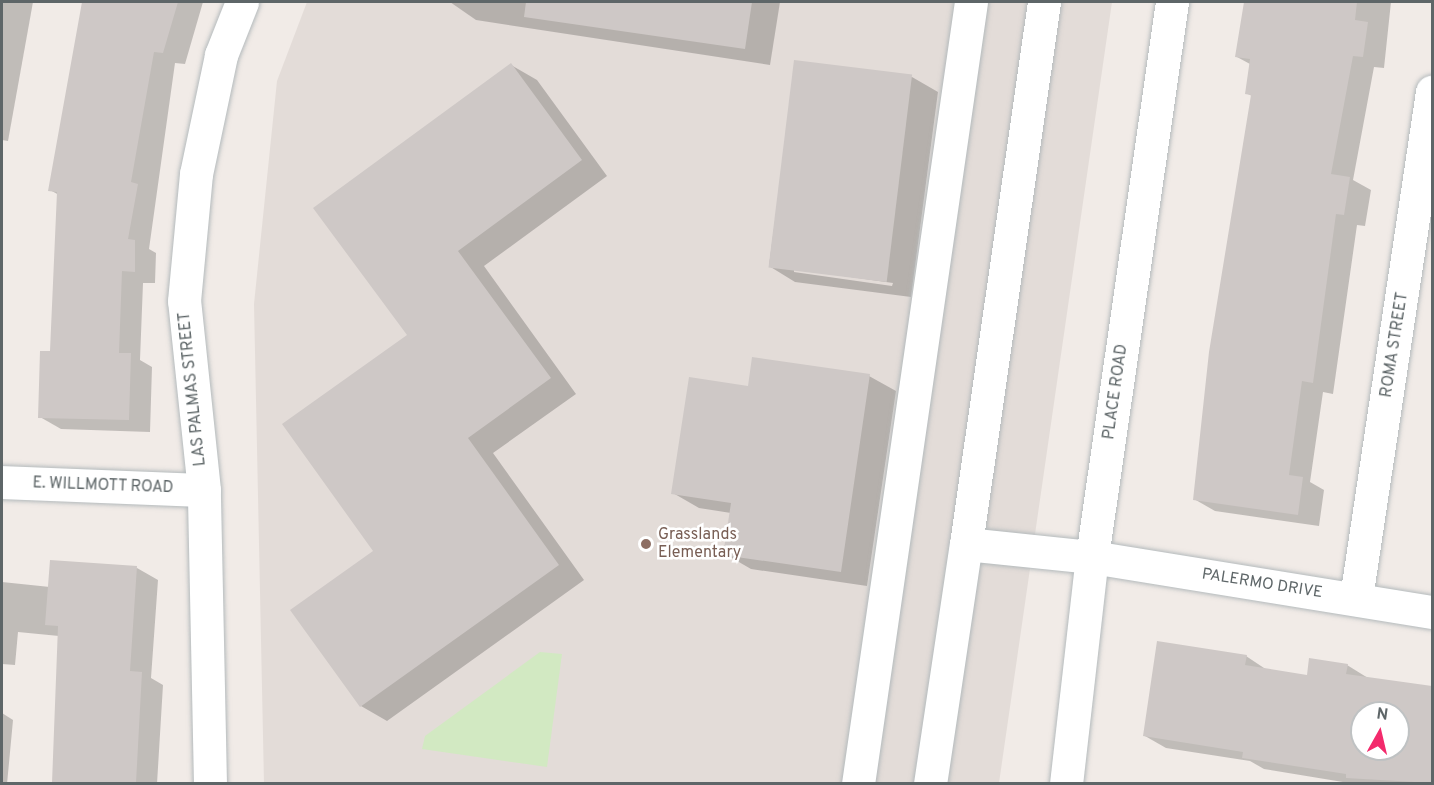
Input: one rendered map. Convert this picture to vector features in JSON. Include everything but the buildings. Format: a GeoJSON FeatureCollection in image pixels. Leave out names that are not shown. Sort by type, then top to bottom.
{"type":"FeatureCollection","features":[{"type":"Feature","properties":{"kind":"street","name":"LAS PALMAS STREET"},"geometry":{"type":"LineString","coordinates":[[210,783],[204,490],[184,301],[196,174],[221,55],[242,2]]}},
{"type":"Feature","properties":{"kind":"street"},"geometry":{"type":"LineString","coordinates":[[858,783],[971,2]]}},
{"type":"Feature","properties":{"kind":"street"},"geometry":{"type":"LineString","coordinates":[[930,783],[1044,2]]}},
{"type":"Feature","properties":{"kind":"street","name":"PLACE ROAD"},"geometry":{"type":"LineString","coordinates":[[1066,783],[1092,557],[1172,2]]}},
{"type":"Feature","properties":{"kind":"street","name":"ROMA STREET"},"geometry":{"type":"LineString","coordinates":[[1356,598],[1428,162],[1432,92]]}},
{"type":"Feature","properties":{"kind":"street","name":"E. WILLMOTT ROAD"},"geometry":{"type":"LineString","coordinates":[[2,482],[204,490]]}},
{"type":"Feature","properties":{"kind":"street","name":"PALERMO DRIVE"},"geometry":{"type":"LineString","coordinates":[[966,544],[1092,557],[1432,612]]}},
{"type":"Feature","properties":{"kind":"shaded area","name":"Grasslands Elementary"},"geometry":{"type":"Polygon","coordinates":[[[307,2],[1112,2],[999,783],[264,784],[254,304],[277,81],[307,2]]]}},
{"type":"Feature","properties":{"kind":"green space"},"geometry":{"type":"Polygon","coordinates":[[[540,652],[562,654],[547,767],[422,749],[425,736],[540,652]]]}},
{"type":"Feature","properties":{"kind":"place","name":"Grasslands Elementary"},"geometry":{"type":"Point","coordinates":[646,544]}}]}
